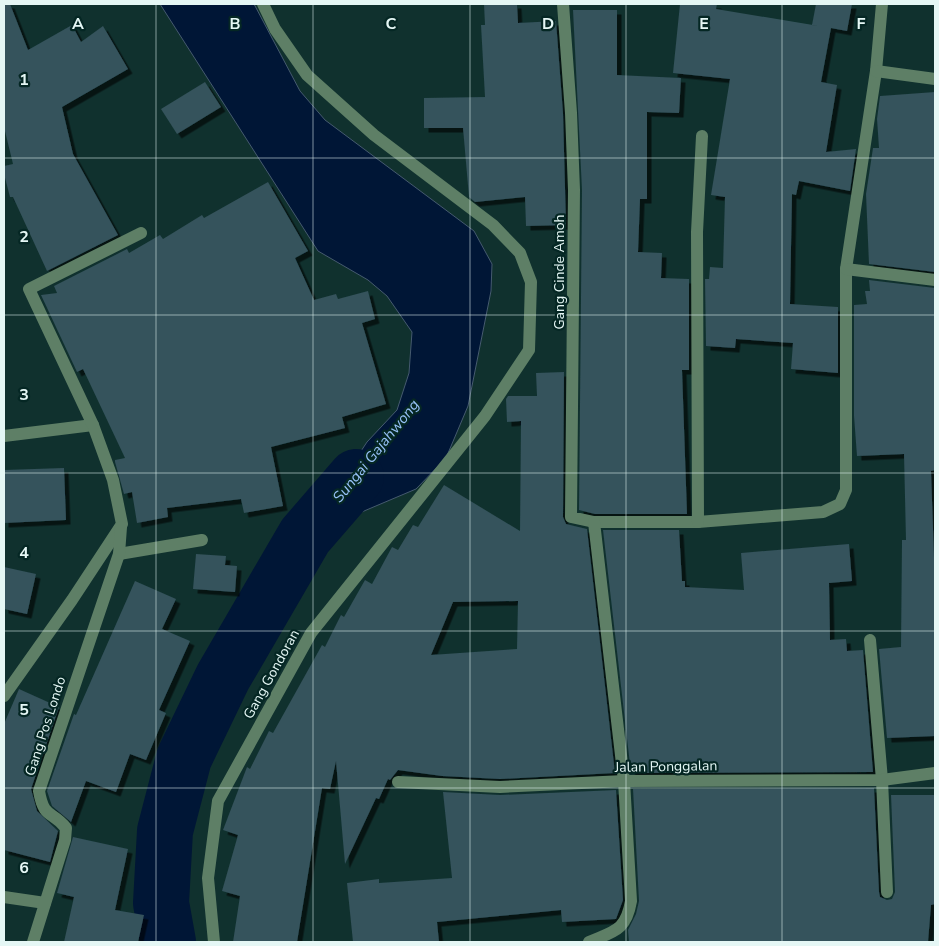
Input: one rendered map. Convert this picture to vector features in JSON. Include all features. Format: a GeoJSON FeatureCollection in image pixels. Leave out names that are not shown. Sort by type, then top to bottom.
{"type":"FeatureCollection","features":[{"type":"Feature","properties":{"kind":"street","name":"Gang Gondoran"},"geometry":{"type":"LineString","coordinates":[[214,942],[208,878],[218,802],[311,633],[485,416],[528,350],[532,282],[520,253],[493,225],[374,135],[308,75],[275,29],[263,4]]}},
{"type":"Feature","properties":{"kind":"street","name":"Gang Cinde Amoh"},"geometry":{"type":"LineString","coordinates":[[563,4],[571,113],[574,190],[571,517],[594,522]]}},
{"type":"Feature","properties":{"kind":"street"},"geometry":{"type":"LineString","coordinates":[[588,942],[617,930],[628,919],[631,901],[624,781],[594,522],[698,522],[823,512],[840,504],[846,490],[846,270],[876,71],[882,4]]}},
{"type":"Feature","properties":{"kind":"street"},"geometry":{"type":"LineString","coordinates":[[876,71],[935,79]]}},
{"type":"Feature","properties":{"kind":"street"},"geometry":{"type":"LineString","coordinates":[[698,522],[697,232],[702,136]]}},
{"type":"Feature","properties":{"kind":"street"},"geometry":{"type":"LineString","coordinates":[[140,232],[29,289],[93,425],[113,480],[122,524],[119,554],[202,540]]}},
{"type":"Feature","properties":{"kind":"street"},"geometry":{"type":"LineString","coordinates":[[846,270],[935,280]]}},
{"type":"Feature","properties":{"kind":"street"},"geometry":{"type":"LineString","coordinates":[[4,436],[93,425]]}},
{"type":"Feature","properties":{"kind":"street"},"geometry":{"type":"LineString","coordinates":[[4,696],[72,600],[122,524]]}},
{"type":"Feature","properties":{"kind":"street","name":"Gang Pos Londo"},"geometry":{"type":"LineString","coordinates":[[34,942],[65,840],[66,828],[60,821],[49,816],[42,806],[40,791],[119,554]]}},
{"type":"Feature","properties":{"kind":"street"},"geometry":{"type":"LineString","coordinates":[[870,640],[882,780],[887,892]]}},
{"type":"Feature","properties":{"kind":"street","name":"Jalan Ponggalan"},"geometry":{"type":"LineString","coordinates":[[398,782],[500,787],[624,781],[882,780],[935,773]]}},
{"type":"Feature","properties":{"kind":"street"},"geometry":{"type":"LineString","coordinates":[[4,897],[45,903]]}},
{"type":"Feature","properties":{"kind":"water"},"geometry":{"type":"Polygon","coordinates":[[[160,4],[254,4],[300,91],[325,120],[474,231],[492,264],[491,291],[468,406],[446,458],[416,489],[305,536],[367,442],[397,410],[409,373],[412,332],[387,296],[368,280],[318,251],[160,4]]]}},
{"type":"Feature","properties":{"kind":"building"},"geometry":{"type":"Polygon","coordinates":[[[4,4],[10,4],[28,50],[72,25],[81,42],[103,26],[128,69],[62,107],[73,154],[118,235],[47,271],[13,197],[10,197],[4,174],[4,166],[13,164],[4,127],[4,4]]]}},
{"type":"Feature","properties":{"kind":"building"},"geometry":{"type":"Polygon","coordinates":[[[484,4],[517,4],[518,23],[556,21],[563,113],[566,225],[526,226],[525,197],[475,202],[469,197],[463,128],[424,128],[424,98],[485,97],[481,25],[485,25],[484,4]]]}},
{"type":"Feature","properties":{"kind":"building"},"geometry":{"type":"Polygon","coordinates":[[[680,4],[717,4],[716,9],[812,25],[816,4],[852,4],[847,31],[831,28],[821,82],[837,85],[826,152],[856,149],[850,191],[799,181],[796,195],[792,194],[790,304],[838,307],[838,373],[791,369],[793,343],[736,339],[735,348],[706,346],[705,279],[709,279],[710,267],[723,268],[725,197],[711,195],[730,79],[673,73],[680,4]]]}},
{"type":"Feature","properties":{"kind":"building"},"geometry":{"type":"Polygon","coordinates":[[[573,10],[617,10],[617,75],[681,78],[679,113],[647,112],[647,199],[640,199],[638,252],[662,253],[661,278],[689,279],[689,370],[682,370],[687,514],[595,514],[579,510],[582,190],[573,10]]]}},
{"type":"Feature","properties":{"kind":"building"},"geometry":{"type":"Polygon","coordinates":[[[205,82],[221,107],[177,134],[161,109],[205,82]]]}},
{"type":"Feature","properties":{"kind":"building"},"geometry":{"type":"Polygon","coordinates":[[[935,92],[935,272],[869,264],[866,194],[873,148],[879,148],[877,119],[880,96],[935,92]]]}},
{"type":"Feature","properties":{"kind":"building"},"geometry":{"type":"Polygon","coordinates":[[[268,182],[308,251],[295,258],[314,300],[336,294],[338,299],[368,291],[375,319],[362,323],[386,404],[342,417],[345,428],[271,447],[283,506],[244,513],[241,499],[167,508],[168,517],[137,523],[132,492],[124,494],[115,462],[115,460],[125,458],[83,369],[77,372],[41,295],[57,293],[54,286],[127,249],[129,253],[160,235],[163,239],[202,215],[204,218],[268,182]]]}},
{"type":"Feature","properties":{"kind":"building"},"geometry":{"type":"Polygon","coordinates":[[[869,280],[935,288],[935,470],[931,471],[935,586],[935,736],[887,738],[879,649],[901,647],[902,540],[906,540],[904,454],[857,456],[854,416],[854,305],[867,304],[865,291],[870,291],[869,280]]]}},
{"type":"Feature","properties":{"kind":"building"},"geometry":{"type":"Polygon","coordinates":[[[564,372],[563,517],[566,524],[587,529],[615,773],[500,779],[442,776],[398,770],[390,780],[388,779],[379,799],[376,798],[345,864],[336,761],[330,789],[322,788],[297,942],[233,942],[240,896],[222,891],[238,835],[223,830],[247,767],[250,769],[269,731],[273,733],[322,645],[325,647],[341,615],[344,617],[365,580],[372,584],[392,547],[398,550],[413,525],[418,527],[444,485],[520,531],[521,421],[507,422],[506,399],[508,396],[537,396],[536,373],[564,372]],[[518,601],[453,602],[431,655],[517,649],[518,601]]]}},
{"type":"Feature","properties":{"kind":"building"},"geometry":{"type":"Polygon","coordinates":[[[64,468],[66,520],[4,523],[4,470],[64,468]]]}},
{"type":"Feature","properties":{"kind":"building"},"geometry":{"type":"Polygon","coordinates":[[[603,530],[679,530],[682,581],[685,581],[685,587],[744,590],[741,553],[849,544],[852,581],[829,583],[830,640],[846,639],[847,651],[863,650],[873,772],[631,773],[603,530]]]}},
{"type":"Feature","properties":{"kind":"building"},"geometry":{"type":"Polygon","coordinates":[[[196,554],[226,556],[225,565],[237,566],[235,592],[193,589],[196,554]]]}},
{"type":"Feature","properties":{"kind":"building"},"geometry":{"type":"Polygon","coordinates":[[[4,567],[36,574],[27,614],[4,609],[4,567]]]}},
{"type":"Feature","properties":{"kind":"building"},"geometry":{"type":"Polygon","coordinates":[[[135,581],[176,599],[162,629],[190,641],[159,710],[166,713],[146,760],[130,754],[116,792],[86,781],[71,822],[52,806],[47,791],[74,714],[76,715],[135,581]]]}},
{"type":"Feature","properties":{"kind":"building"},"geometry":{"type":"Polygon","coordinates":[[[19,689],[59,707],[31,789],[37,811],[58,831],[50,862],[4,850],[4,724],[19,689]]]}},
{"type":"Feature","properties":{"kind":"building"},"geometry":{"type":"Polygon","coordinates":[[[874,788],[879,892],[880,897],[887,900],[892,899],[895,892],[891,795],[935,795],[935,904],[931,905],[928,942],[629,942],[628,930],[636,914],[639,901],[633,789],[874,788]]]}},
{"type":"Feature","properties":{"kind":"building"},"geometry":{"type":"Polygon","coordinates":[[[616,790],[623,900],[616,919],[562,922],[561,910],[437,922],[439,942],[353,942],[347,883],[379,879],[379,883],[452,878],[443,792],[500,795],[616,790]]]}},
{"type":"Feature","properties":{"kind":"building"},"geometry":{"type":"Polygon","coordinates":[[[73,837],[128,849],[115,910],[144,915],[138,942],[64,942],[74,897],[57,893],[73,837]]]}},
{"type":"Feature","properties":{"kind":"waterway","name":"Sungai Gajahwong"},"geometry":{"type":"LineString","coordinates":[[168,942],[161,903],[165,831],[184,758],[223,677],[305,536],[356,477]]}}]}
